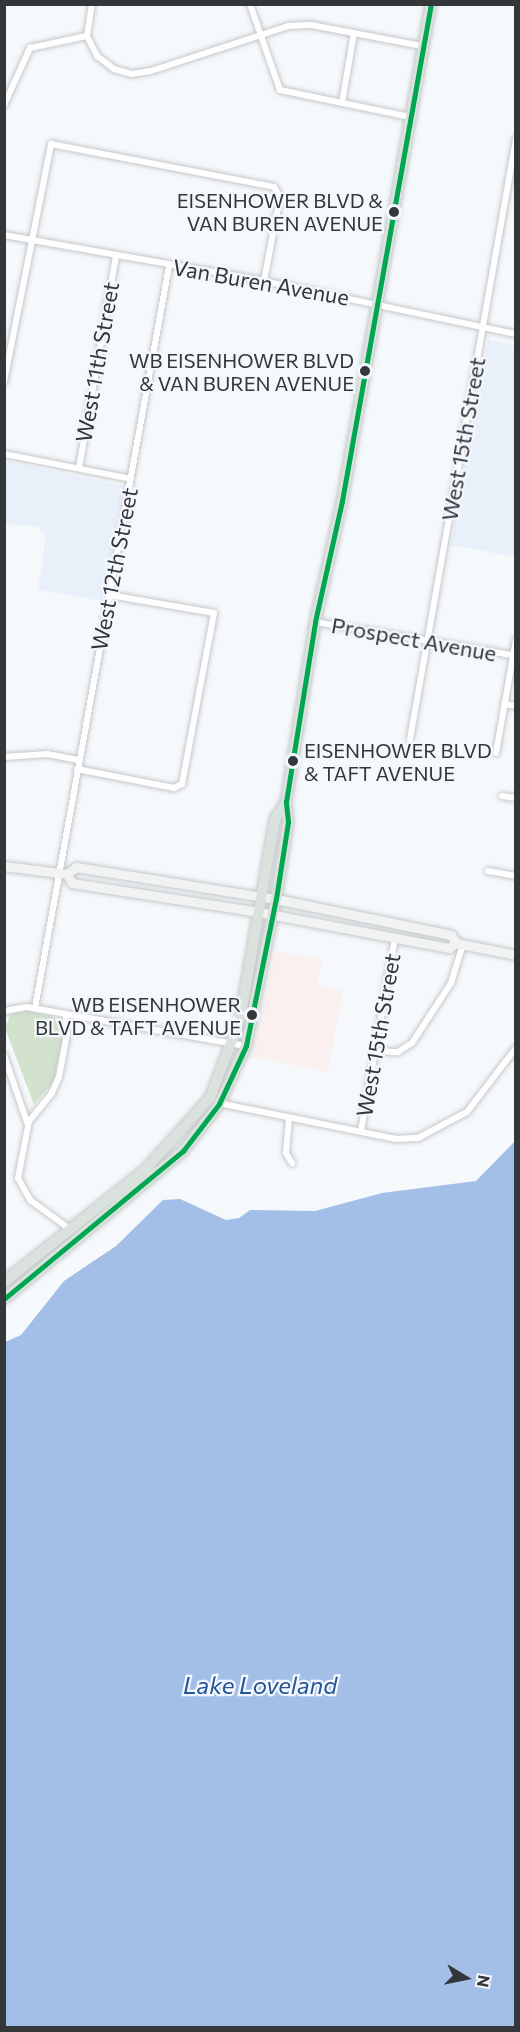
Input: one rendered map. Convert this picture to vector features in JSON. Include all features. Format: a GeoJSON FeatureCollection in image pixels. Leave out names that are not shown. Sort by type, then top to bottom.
{"type":"FeatureCollection","features":[{"type":"Feature","properties":{"kind":"highway"},"geometry":{"type":"LineString","coordinates":[[4,1282],[76,1234],[162,1171],[214,1101],[246,1046],[276,899],[288,822],[286,802],[315,622],[342,501],[430,4]]}},
{"type":"Feature","properties":{"kind":"highway"},"geometry":{"type":"LineString","coordinates":[[214,1101],[233,1044],[275,819],[286,802]]}},
{"type":"Feature","properties":{"kind":"highway"},"geometry":{"type":"LineString","coordinates":[[4,1299],[76,1234]]}},
{"type":"Feature","properties":{"kind":"main road"},"geometry":{"type":"LineString","coordinates":[[4,866],[62,873],[76,867],[276,899],[452,935],[459,944]]}},
{"type":"Feature","properties":{"kind":"main road"},"geometry":{"type":"LineString","coordinates":[[62,873],[72,883],[259,913],[449,948],[459,944],[516,955]]}},
{"type":"Feature","properties":{"kind":"street"},"geometry":{"type":"LineString","coordinates":[[93,4],[87,36],[98,56],[114,69],[132,74],[289,26],[311,25],[422,46]]}},
{"type":"Feature","properties":{"kind":"street"},"geometry":{"type":"LineString","coordinates":[[250,4],[280,90],[410,117]]}},
{"type":"Feature","properties":{"kind":"street"},"geometry":{"type":"LineString","coordinates":[[342,103],[354,33]]}},
{"type":"Feature","properties":{"kind":"street"},"geometry":{"type":"LineString","coordinates":[[4,105],[30,48],[87,36]]}},
{"type":"Feature","properties":{"kind":"street","name":"West 15th Street"},"geometry":{"type":"LineString","coordinates":[[410,739],[516,139]]}},
{"type":"Feature","properties":{"kind":"street"},"geometry":{"type":"LineString","coordinates":[[4,382],[49,146],[54,143],[274,187],[280,196],[264,281]]}},
{"type":"Feature","properties":{"kind":"street","name":"Van Buren Avenue"},"geometry":{"type":"LineString","coordinates":[[4,235],[264,281],[364,301],[376,307],[516,334]]}},
{"type":"Feature","properties":{"kind":"street","name":"West 11th Street"},"geometry":{"type":"LineString","coordinates":[[79,468],[116,255]]}},
{"type":"Feature","properties":{"kind":"street","name":"West 12th Street"},"geometry":{"type":"LineString","coordinates":[[35,1008],[62,873],[77,769],[169,266]]}},
{"type":"Feature","properties":{"kind":"street"},"geometry":{"type":"LineString","coordinates":[[4,454],[131,479]]}},
{"type":"Feature","properties":{"kind":"street"},"geometry":{"type":"LineString","coordinates":[[77,769],[174,788],[182,784],[214,613],[110,595]]}},
{"type":"Feature","properties":{"kind":"street","name":"Prospect Avenue"},"geometry":{"type":"LineString","coordinates":[[315,622],[513,655]]}},
{"type":"Feature","properties":{"kind":"street"},"geometry":{"type":"LineString","coordinates":[[496,753],[516,640]]}},
{"type":"Feature","properties":{"kind":"street"},"geometry":{"type":"LineString","coordinates":[[504,704],[516,706]]}},
{"type":"Feature","properties":{"kind":"street"},"geometry":{"type":"LineString","coordinates":[[4,757],[47,754],[79,760]]}},
{"type":"Feature","properties":{"kind":"street"},"geometry":{"type":"LineString","coordinates":[[502,796],[516,798]]}},
{"type":"Feature","properties":{"kind":"street"},"geometry":{"type":"LineString","coordinates":[[488,871],[516,876]]}},
{"type":"Feature","properties":{"kind":"street","name":"West 15th Street"},"geometry":{"type":"LineString","coordinates":[[361,1131],[395,939]]}},
{"type":"Feature","properties":{"kind":"street"},"geometry":{"type":"LineString","coordinates":[[376,1051],[398,1052],[412,1043],[451,983],[459,944]]}},
{"type":"Feature","properties":{"kind":"street"},"geometry":{"type":"LineString","coordinates":[[4,1011],[19,1006],[35,1008],[66,1016],[246,1046]]}},
{"type":"Feature","properties":{"kind":"street"},"geometry":{"type":"LineString","coordinates":[[66,1016],[67,1034],[59,1077],[52,1093],[32,1115],[27,1129],[19,1184],[30,1200],[76,1234]]}},
{"type":"Feature","properties":{"kind":"street"},"geometry":{"type":"LineString","coordinates":[[214,1101],[406,1140],[443,1127],[467,1112],[516,1048]]}},
{"type":"Feature","properties":{"kind":"street"},"geometry":{"type":"LineString","coordinates":[[4,1055],[27,1129]]}},
{"type":"Feature","properties":{"kind":"street"},"geometry":{"type":"LineString","coordinates":[[289,1118],[286,1153],[291,1163]]}},
{"type":"Feature","properties":{"kind":"shaded area"},"geometry":{"type":"Polygon","coordinates":[[[488,340],[515,345],[515,557],[451,545],[488,340]]]}},
{"type":"Feature","properties":{"kind":"shaded area"},"geometry":{"type":"Polygon","coordinates":[[[5,461],[123,486],[102,601],[38,590],[46,535],[37,527],[5,524],[5,461]]]}},
{"type":"Feature","properties":{"kind":"shaded area"},"geometry":{"type":"Polygon","coordinates":[[[275,951],[322,959],[318,986],[343,991],[328,1072],[251,1057],[275,951]]]}},
{"type":"Feature","properties":{"kind":"green space"},"geometry":{"type":"Polygon","coordinates":[[[23,1010],[54,1017],[64,1029],[54,1081],[34,1105],[5,1028],[10,1015],[23,1010]]]}},
{"type":"Feature","properties":{"kind":"water","name":"Lake Loveland"},"geometry":{"type":"Polygon","coordinates":[[[515,1141],[515,2027],[5,2027],[5,1342],[21,1335],[64,1281],[116,1246],[163,1200],[180,1199],[226,1220],[239,1218],[250,1210],[315,1211],[382,1193],[476,1181],[515,1141]]]}},
{"type":"Feature","properties":{"kind":"transit line"},"geometry":{"type":"LineString","coordinates":[[4,1299],[183,1151],[219,1104],[246,1046],[276,899],[288,822],[286,802],[315,622],[342,501],[431,4]]}},
{"type":"Feature","properties":{"kind":"place","name":"EISENHOWER BLVD & VAN BUREN AVENUE"},"geometry":{"type":"Point","coordinates":[394,212]}},
{"type":"Feature","properties":{"kind":"place","name":"WB EISENHOWER BLVD & VAN BUREN AVENUE"},"geometry":{"type":"Point","coordinates":[365,371]}},
{"type":"Feature","properties":{"kind":"place","name":"EISENHOWER BLVD & TAFT AVENUE"},"geometry":{"type":"Point","coordinates":[293,761]}},
{"type":"Feature","properties":{"kind":"place","name":"WB EISENHOWER BLVD & TAFT AVENUE"},"geometry":{"type":"Point","coordinates":[252,1015]}}]}
